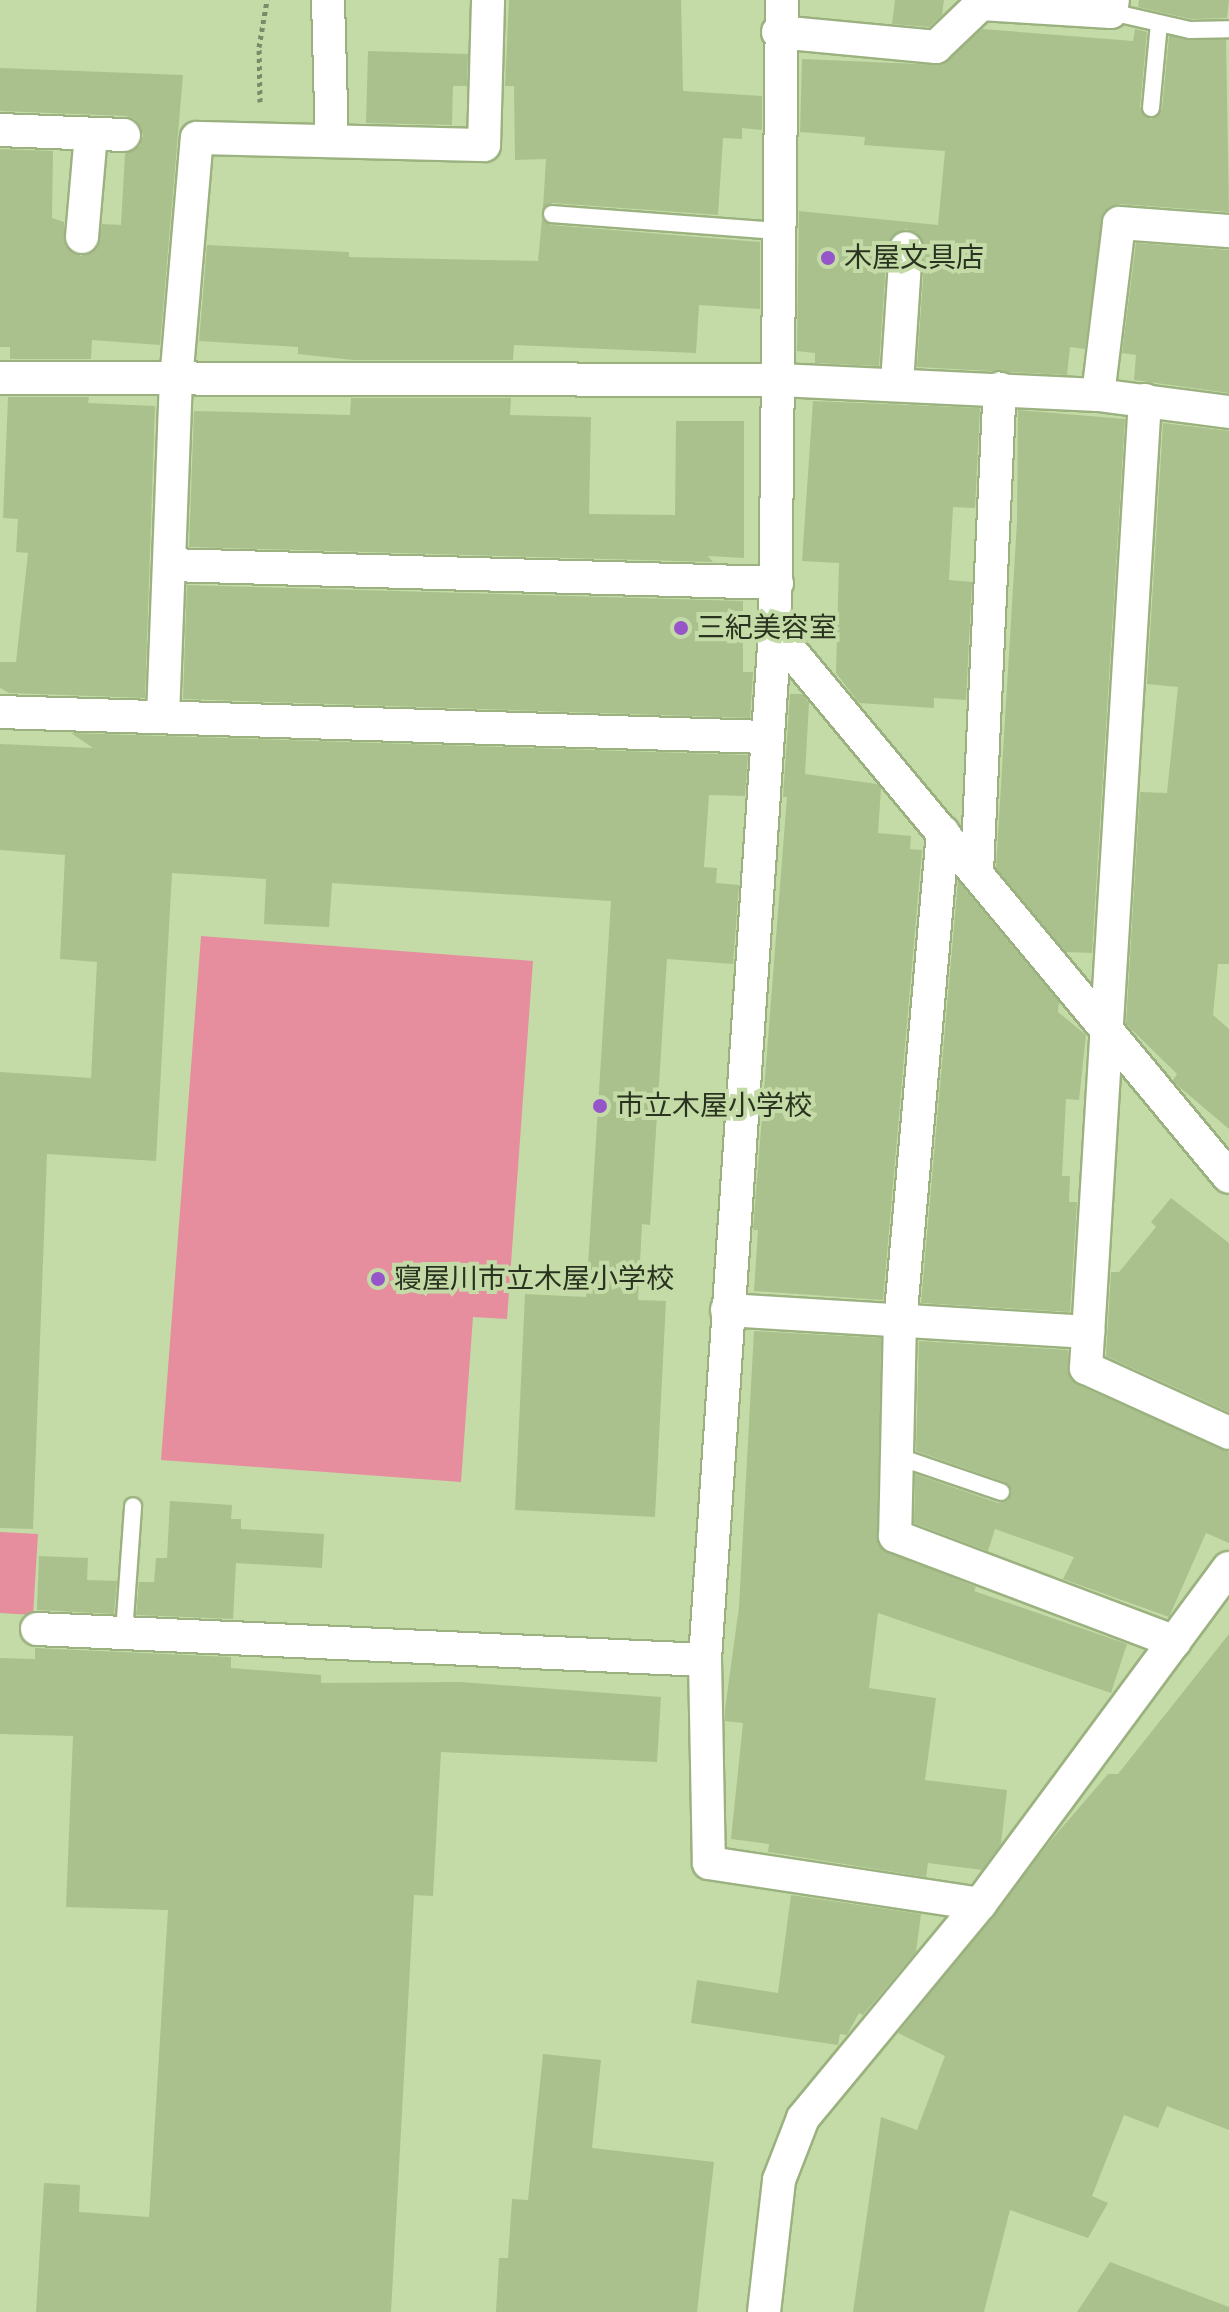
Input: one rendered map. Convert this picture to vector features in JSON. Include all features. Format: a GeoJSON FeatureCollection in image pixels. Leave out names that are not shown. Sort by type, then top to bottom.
{"type":"FeatureCollection","features":[{"type":"Feature","properties":{"kind":"street"},"geometry":{"type":"LineString","coordinates":[[328,0],[332,141]]}},
{"type":"Feature","properties":{"kind":"street"},"geometry":{"type":"LineString","coordinates":[[163,717],[176,381],[197,138],[484,145],[488,0]]}},
{"type":"Feature","properties":{"kind":"street"},"geometry":{"type":"LineString","coordinates":[[782,0],[778,32],[777,583],[764,737],[705,1660],[709,1863],[980,1904]]}},
{"type":"Feature","properties":{"kind":"street"},"geometry":{"type":"LineString","coordinates":[[778,32],[936,47],[981,4],[1112,6]]}},
{"type":"Feature","properties":{"kind":"street"},"geometry":{"type":"LineString","coordinates":[[0,130],[124,135]]}},
{"type":"Feature","properties":{"kind":"street"},"geometry":{"type":"LineString","coordinates":[[82,237],[91,134]]}},
{"type":"Feature","properties":{"kind":"street"},"geometry":{"type":"LineString","coordinates":[[1098,395],[1119,223],[1229,231]]}},
{"type":"Feature","properties":{"kind":"street"},"geometry":{"type":"LineString","coordinates":[[897,383],[906,248]]}},
{"type":"Feature","properties":{"kind":"street"},"geometry":{"type":"LineString","coordinates":[[0,378],[897,383],[1098,395],[1229,412]]}},
{"type":"Feature","properties":{"kind":"street"},"geometry":{"type":"LineString","coordinates":[[977,871],[1000,389]]}},
{"type":"Feature","properties":{"kind":"street"},"geometry":{"type":"LineString","coordinates":[[1145,400],[1110,1034],[1086,1368],[1229,1433]]}},
{"type":"Feature","properties":{"kind":"street"},"geometry":{"type":"LineString","coordinates":[[170,565],[777,583]]}},
{"type":"Feature","properties":{"kind":"street"},"geometry":{"type":"LineString","coordinates":[[775,632],[1229,1177]]}},
{"type":"Feature","properties":{"kind":"street"},"geometry":{"type":"LineString","coordinates":[[0,712],[764,737]]}},
{"type":"Feature","properties":{"kind":"street"},"geometry":{"type":"LineString","coordinates":[[943,832],[900,1320],[895,1536],[1175,1642]]}},
{"type":"Feature","properties":{"kind":"street"},"geometry":{"type":"LineString","coordinates":[[727,1310],[1088,1332]]}},
{"type":"Feature","properties":{"kind":"street"},"geometry":{"type":"LineString","coordinates":[[764,2312],[779,2180],[803,2118],[980,1904],[1229,1568]]}},
{"type":"Feature","properties":{"kind":"street"},"geometry":{"type":"LineString","coordinates":[[37,1629],[705,1660]]}},
{"type":"Feature","properties":{"kind":"lane"},"geometry":{"type":"LineString","coordinates":[[1112,6],[1159,23],[1190,30],[1229,29]]}},
{"type":"Feature","properties":{"kind":"lane"},"geometry":{"type":"LineString","coordinates":[[1151,108],[1159,23]]}},
{"type":"Feature","properties":{"kind":"lane"},"geometry":{"type":"LineString","coordinates":[[552,214],[779,231]]}},
{"type":"Feature","properties":{"kind":"lane"},"geometry":{"type":"LineString","coordinates":[[896,1456],[1001,1492]]}},
{"type":"Feature","properties":{"kind":"lane"},"geometry":{"type":"LineString","coordinates":[[124,1633],[133,1506]]}},
{"type":"Feature","properties":{"kind":"path"},"geometry":{"type":"LineString","coordinates":[[261,139],[259,47],[267,0]]}},
{"type":"Feature","properties":{"kind":"shaded area"},"geometry":{"type":"Polygon","coordinates":[[[201,936],[533,961],[507,1319],[473,1317],[461,1482],[161,1460],[201,936]]]}},
{"type":"Feature","properties":{"kind":"shaded area"},"geometry":{"type":"Polygon","coordinates":[[[0,1532],[38,1534],[33,1615],[0,1613],[0,1532]]]}},
{"type":"Feature","properties":{"kind":"building"},"geometry":{"type":"Polygon","coordinates":[[[509,0],[681,0],[683,91],[762,96],[762,130],[742,128],[742,139],[723,138],[718,215],[553,203],[543,208],[546,159],[515,160],[514,86],[505,86],[509,0]]]}},
{"type":"Feature","properties":{"kind":"building"},"geometry":{"type":"Polygon","coordinates":[[[895,0],[944,0],[942,15],[929,27],[892,24],[895,0]]]}},
{"type":"Feature","properties":{"kind":"building"},"geometry":{"type":"Polygon","coordinates":[[[1139,0],[1229,0],[1227,18],[1191,19],[1138,7],[1139,0]]]}},
{"type":"Feature","properties":{"kind":"building"},"geometry":{"type":"Polygon","coordinates":[[[982,29],[1133,41],[1135,29],[1147,32],[1140,107],[1151,119],[1162,109],[1169,36],[1226,40],[1229,212],[1120,204],[1104,211],[1085,349],[1070,347],[1067,375],[917,367],[925,249],[917,233],[906,229],[891,237],[887,247],[879,366],[815,363],[815,353],[797,351],[799,211],[938,225],[945,151],[864,145],[865,137],[800,132],[802,59],[942,65],[982,29]]]}},
{"type":"Feature","properties":{"kind":"building"},"geometry":{"type":"Polygon","coordinates":[[[368,51],[468,54],[467,86],[453,86],[452,125],[366,123],[368,51]]]}},
{"type":"Feature","properties":{"kind":"building"},"geometry":{"type":"Polygon","coordinates":[[[0,68],[183,75],[160,345],[92,340],[91,359],[10,359],[10,347],[0,347],[0,149],[53,151],[52,218],[64,222],[65,246],[81,256],[98,247],[102,224],[121,225],[125,154],[140,146],[143,135],[135,119],[126,116],[0,111],[0,68]]]}},
{"type":"Feature","properties":{"kind":"building"},"geometry":{"type":"Polygon","coordinates":[[[542,219],[551,225],[760,242],[760,309],[699,305],[696,353],[514,345],[513,360],[353,360],[298,354],[298,347],[199,341],[207,245],[349,252],[349,257],[538,261],[542,219]]]}},
{"type":"Feature","properties":{"kind":"building"},"geometry":{"type":"Polygon","coordinates":[[[1136,243],[1229,250],[1229,393],[1134,380],[1136,355],[1122,353],[1136,243]]]}},
{"type":"Feature","properties":{"kind":"building"},"geometry":{"type":"Polygon","coordinates":[[[8,397],[89,397],[88,403],[155,406],[145,698],[9,693],[0,688],[0,662],[16,662],[28,553],[16,552],[18,519],[3,518],[8,397]]]}},
{"type":"Feature","properties":{"kind":"building"},"geometry":{"type":"Polygon","coordinates":[[[351,398],[511,398],[510,415],[591,417],[589,514],[675,515],[676,421],[744,421],[744,558],[708,556],[713,562],[189,547],[194,411],[350,415],[351,398]]]}},
{"type":"Feature","properties":{"kind":"building"},"geometry":{"type":"Polygon","coordinates":[[[813,401],[980,408],[975,508],[953,507],[949,580],[972,582],[966,700],[934,698],[934,708],[859,703],[836,673],[839,563],[802,561],[813,401]]]}},
{"type":"Feature","properties":{"kind":"building"},"geometry":{"type":"Polygon","coordinates":[[[1018,410],[1125,419],[1092,953],[1066,952],[996,868],[1017,522],[1018,410]]]}},
{"type":"Feature","properties":{"kind":"building"},"geometry":{"type":"Polygon","coordinates":[[[1163,423],[1229,431],[1229,964],[1218,964],[1213,1015],[1229,1029],[1229,1129],[1177,1085],[1173,1080],[1177,1074],[1126,1024],[1140,792],[1167,793],[1178,687],[1147,684],[1163,423]]]}},
{"type":"Feature","properties":{"kind":"building"},"geometry":{"type":"Polygon","coordinates":[[[187,585],[743,601],[743,672],[753,672],[750,718],[183,699],[187,585]]]}},
{"type":"Feature","properties":{"kind":"building"},"geometry":{"type":"Polygon","coordinates":[[[790,694],[802,694],[809,703],[805,774],[877,784],[881,789],[878,833],[911,836],[910,849],[922,850],[883,1300],[754,1291],[758,1230],[753,1230],[787,797],[783,797],[790,694]]]}},
{"type":"Feature","properties":{"kind":"building"},"geometry":{"type":"Polygon","coordinates":[[[71,733],[748,755],[745,796],[709,795],[704,867],[717,868],[716,883],[739,885],[733,964],[667,959],[650,1225],[642,1224],[638,1300],[666,1301],[655,1517],[515,1510],[525,1294],[586,1297],[611,901],[332,883],[329,927],[264,924],[266,879],[172,873],[156,1161],[47,1154],[33,1529],[0,1528],[0,1072],[91,1078],[97,962],[60,959],[65,855],[0,850],[0,744],[93,748],[71,733]]]}},
{"type":"Feature","properties":{"kind":"building"},"geometry":{"type":"Polygon","coordinates":[[[958,881],[1059,1002],[1058,1012],[1086,1035],[1079,1100],[1066,1099],[1062,1176],[1070,1176],[1069,1202],[1077,1202],[1070,1312],[921,1303],[958,881]]]}},
{"type":"Feature","properties":{"kind":"building"},"geometry":{"type":"Polygon","coordinates":[[[1171,1198],[1229,1243],[1229,1412],[1106,1356],[1111,1272],[1119,1272],[1156,1227],[1151,1222],[1171,1198]]]}},
{"type":"Feature","properties":{"kind":"building"},"geometry":{"type":"Polygon","coordinates":[[[754,1331],[881,1338],[880,1547],[976,1587],[974,1591],[1127,1644],[1111,1693],[878,1613],[869,1688],[936,1698],[925,1780],[1007,1790],[1001,1844],[982,1870],[928,1863],[926,1877],[768,1852],[769,1844],[731,1839],[743,1723],[725,1721],[725,1709],[739,1607],[754,1331]]]}},
{"type":"Feature","properties":{"kind":"building"},"geometry":{"type":"Polygon","coordinates":[[[919,1341],[1068,1350],[1069,1377],[1078,1385],[1229,1452],[1229,1543],[1206,1533],[1169,1617],[1063,1579],[1074,1557],[995,1529],[988,1551],[914,1523],[915,1474],[998,1503],[1008,1501],[1012,1491],[1005,1482],[916,1451],[919,1341]]]}},
{"type":"Feature","properties":{"kind":"building"},"geometry":{"type":"Polygon","coordinates":[[[170,1501],[232,1505],[231,1519],[241,1519],[241,1529],[324,1534],[322,1568],[236,1563],[233,1619],[136,1615],[139,1582],[154,1582],[156,1558],[167,1558],[170,1501]]]}},
{"type":"Feature","properties":{"kind":"building"},"geometry":{"type":"Polygon","coordinates":[[[39,1556],[88,1558],[87,1580],[117,1581],[114,1614],[37,1610],[39,1556]]]}},
{"type":"Feature","properties":{"kind":"building"},"geometry":{"type":"Polygon","coordinates":[[[1229,1634],[1229,2130],[1167,2106],[1158,2128],[1124,2115],[1092,2196],[1108,2203],[1088,2238],[1010,2210],[984,2312],[853,2312],[881,2117],[917,2130],[945,2056],[898,2033],[1053,1838],[1108,1774],[1118,1774],[1229,1634]]]}},
{"type":"Feature","properties":{"kind":"building"},"geometry":{"type":"Polygon","coordinates":[[[35,1648],[231,1657],[231,1668],[321,1675],[321,1683],[460,1682],[661,1697],[657,1762],[441,1752],[433,1896],[414,1895],[391,2312],[36,2312],[44,2183],[80,2185],[79,2212],[149,2217],[168,1910],[66,1907],[73,1736],[0,1734],[0,1658],[35,1659],[35,1648]]]}},
{"type":"Feature","properties":{"kind":"building"},"geometry":{"type":"Polygon","coordinates":[[[791,1895],[921,1914],[916,1952],[863,2015],[859,2013],[847,2035],[840,2034],[838,2045],[691,2023],[697,1980],[778,1993],[791,1895]]]}},
{"type":"Feature","properties":{"kind":"building"},"geometry":{"type":"Polygon","coordinates":[[[543,2054],[601,2060],[592,2148],[714,2162],[697,2312],[496,2312],[499,2258],[508,2258],[512,2199],[528,2200],[543,2054]]]}},
{"type":"Feature","properties":{"kind":"building"},"geometry":{"type":"Polygon","coordinates":[[[1110,2262],[1229,2307],[1229,2312],[1077,2312],[1110,2262]]]}},
{"type":"Feature","properties":{"kind":"place","name":"木屋文具店"},"geometry":{"type":"Point","coordinates":[828,258]}},
{"type":"Feature","properties":{"kind":"place","name":"三紀美容室"},"geometry":{"type":"Point","coordinates":[681,628]}},
{"type":"Feature","properties":{"kind":"place","name":"市立木屋小学校"},"geometry":{"type":"Point","coordinates":[600,1106]}},
{"type":"Feature","properties":{"kind":"place","name":"寝屋川市立木屋小学校"},"geometry":{"type":"Point","coordinates":[378,1279]}}]}
